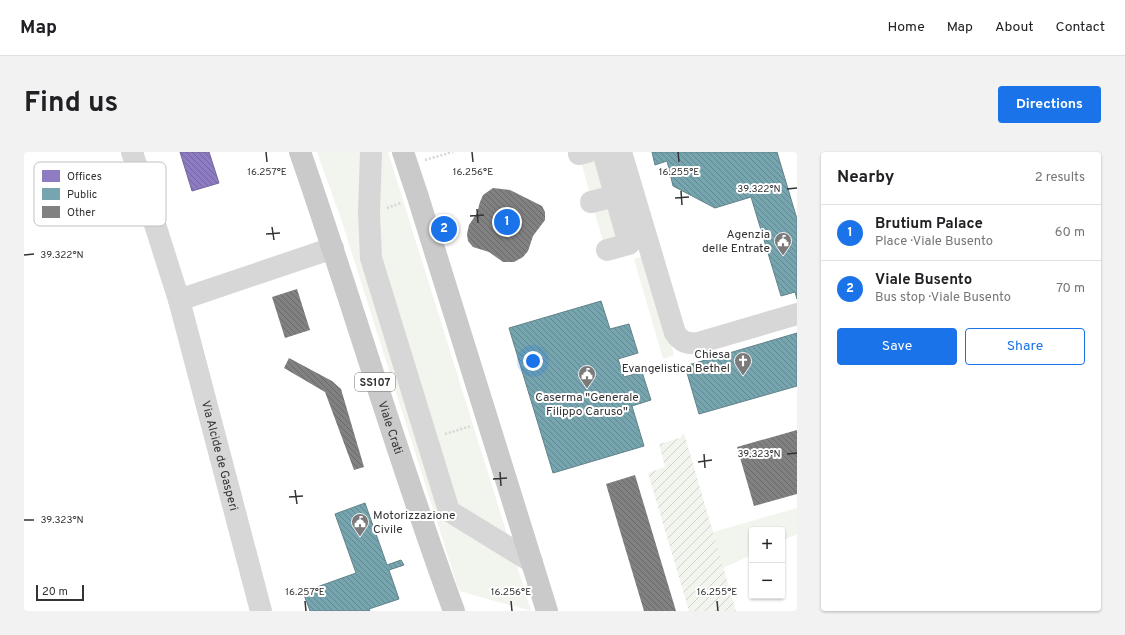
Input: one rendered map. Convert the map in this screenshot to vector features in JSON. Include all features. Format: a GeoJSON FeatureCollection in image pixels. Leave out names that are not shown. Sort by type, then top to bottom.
{"type":"FeatureCollection","features":[{"type":"Feature","properties":{"kind":"main road","name":"Viale Crati"},"geometry":{"type":"LineString","coordinates":[[300,152],[333,248],[397,449],[454,611]]}},
{"type":"Feature","properties":{"kind":"main road"},"geometry":{"type":"LineString","coordinates":[[403,152],[547,611]]}},
{"type":"Feature","properties":{"kind":"street","name":"Via Alcide de Gasperi"},"geometry":{"type":"LineString","coordinates":[[132,152],[135,162]]}},
{"type":"Feature","properties":{"kind":"street"},"geometry":{"type":"LineString","coordinates":[[371,152],[369,213],[370,258],[449,511],[532,562]]}},
{"type":"Feature","properties":{"kind":"street"},"geometry":{"type":"LineString","coordinates":[[603,152],[629,244],[607,250]]}},
{"type":"Feature","properties":{"kind":"street"},"geometry":{"type":"LineString","coordinates":[[621,152],[663,287],[674,333],[683,342],[689,344],[698,343],[797,314]]}},
{"type":"Feature","properties":{"kind":"street"},"geometry":{"type":"LineString","coordinates":[[591,202],[615,196]]}},
{"type":"Feature","properties":{"kind":"street","name":"Via Alcide de Gasperi"},"geometry":{"type":"LineString","coordinates":[[156,226],[179,300],[261,611]]}},
{"type":"Feature","properties":{"kind":"street"},"geometry":{"type":"LineString","coordinates":[[179,300],[226,291],[333,248]]}},
{"type":"Feature","properties":{"kind":"shaded area"},"geometry":{"type":"Polygon","coordinates":[[[317,152],[388,152],[531,611],[459,591],[342,222],[317,152]]]}},
{"type":"Feature","properties":{"kind":"shaded area"},"geometry":{"type":"Polygon","coordinates":[[[594,157],[604,191],[590,195],[581,161],[594,157]]]}},
{"type":"Feature","properties":{"kind":"shaded area"},"geometry":{"type":"Polygon","coordinates":[[[607,204],[616,237],[603,241],[593,207],[607,204]]]}},
{"type":"Feature","properties":{"kind":"shaded area"},"geometry":{"type":"Polygon","coordinates":[[[645,256],[674,355],[663,359],[634,259],[645,256]]]}},
{"type":"Feature","properties":{"kind":"shaded area"},"geometry":{"type":"Polygon","coordinates":[[[684,433],[736,611],[689,611],[648,473],[665,467],[659,444],[680,438],[684,433]]]}},
{"type":"Feature","properties":{"kind":"shaded area"},"geometry":{"type":"Polygon","coordinates":[[[797,508],[797,534],[785,540],[785,527],[749,527],[749,556],[723,568],[713,532],[797,508]]]}},
{"type":"Feature","properties":{"kind":"building: Offices"},"geometry":{"type":"Polygon","coordinates":[[[180,152],[209,152],[219,183],[192,191],[180,152]]]}},
{"type":"Feature","properties":{"kind":"building: Public","name":"Agenzia delle Entrate"},"geometry":{"type":"Polygon","coordinates":[[[652,152],[777,152],[797,219],[797,299],[795,292],[781,296],[751,197],[715,208],[673,186],[667,161],[655,165],[652,152]]]}},
{"type":"Feature","properties":{"kind":"building: Public","name":"Caserma \"Generale Filippo Caruso\""},"geometry":{"type":"Polygon","coordinates":[[[601,301],[610,329],[629,324],[638,353],[618,359],[624,377],[642,372],[651,400],[632,406],[644,446],[553,473],[509,328],[601,301]]]}},
{"type":"Feature","properties":{"kind":"building: Public","name":"Chiesa Evangelistica Bethel"},"geometry":{"type":"Polygon","coordinates":[[[797,333],[797,386],[699,414],[685,366],[797,333]]]}},
{"type":"Feature","properties":{"kind":"building: Public","name":"Motorizzazione Civile"},"geometry":{"type":"Polygon","coordinates":[[[365,503],[387,565],[401,560],[404,565],[389,570],[399,599],[369,609],[370,611],[310,611],[303,592],[356,573],[335,514],[365,503]]]}},
{"type":"Feature","properties":{"kind":"building: Other"},"geometry":{"type":"Polygon","coordinates":[[[493,188],[510,190],[542,206],[545,212],[545,220],[533,236],[528,251],[523,257],[514,262],[503,262],[489,252],[473,247],[468,241],[467,234],[469,225],[477,213],[483,195],[493,188]]]}},
{"type":"Feature","properties":{"kind":"building: Other"},"geometry":{"type":"Polygon","coordinates":[[[297,289],[310,330],[285,338],[272,297],[297,289]]]}},
{"type":"Feature","properties":{"kind":"building: Other"},"geometry":{"type":"Polygon","coordinates":[[[289,358],[332,381],[341,389],[364,467],[354,470],[325,392],[284,368],[289,358]]]}},
{"type":"Feature","properties":{"kind":"building: Other"},"geometry":{"type":"Polygon","coordinates":[[[797,430],[797,494],[754,506],[737,447],[797,430]]]}},
{"type":"Feature","properties":{"kind":"building: Other"},"geometry":{"type":"Polygon","coordinates":[[[635,475],[676,611],[644,611],[606,484],[635,475]]]}},
{"type":"Feature","properties":{"kind":"place","name":"Brutium Palace"},"geometry":{"type":"Point","coordinates":[507,222]}},
{"type":"Feature","properties":{"kind":"place","name":"Viale Busento"},"geometry":{"type":"Point","coordinates":[444,229]}},
{"type":"Feature","properties":{"kind":"place","name":"Agenzia delle Entrate"},"geometry":{"type":"Point","coordinates":[783,256]}},
{"type":"Feature","properties":{"kind":"place","name":"Chiesa Evangelistica Bethel"},"geometry":{"type":"Point","coordinates":[743,376]}},
{"type":"Feature","properties":{"kind":"place","name":"Caserma \"Generale Filippo Caruso\""},"geometry":{"type":"Point","coordinates":[587,389]}},
{"type":"Feature","properties":{"kind":"place","name":"Motorizzazione Civile"},"geometry":{"type":"Point","coordinates":[360,537]}}]}
